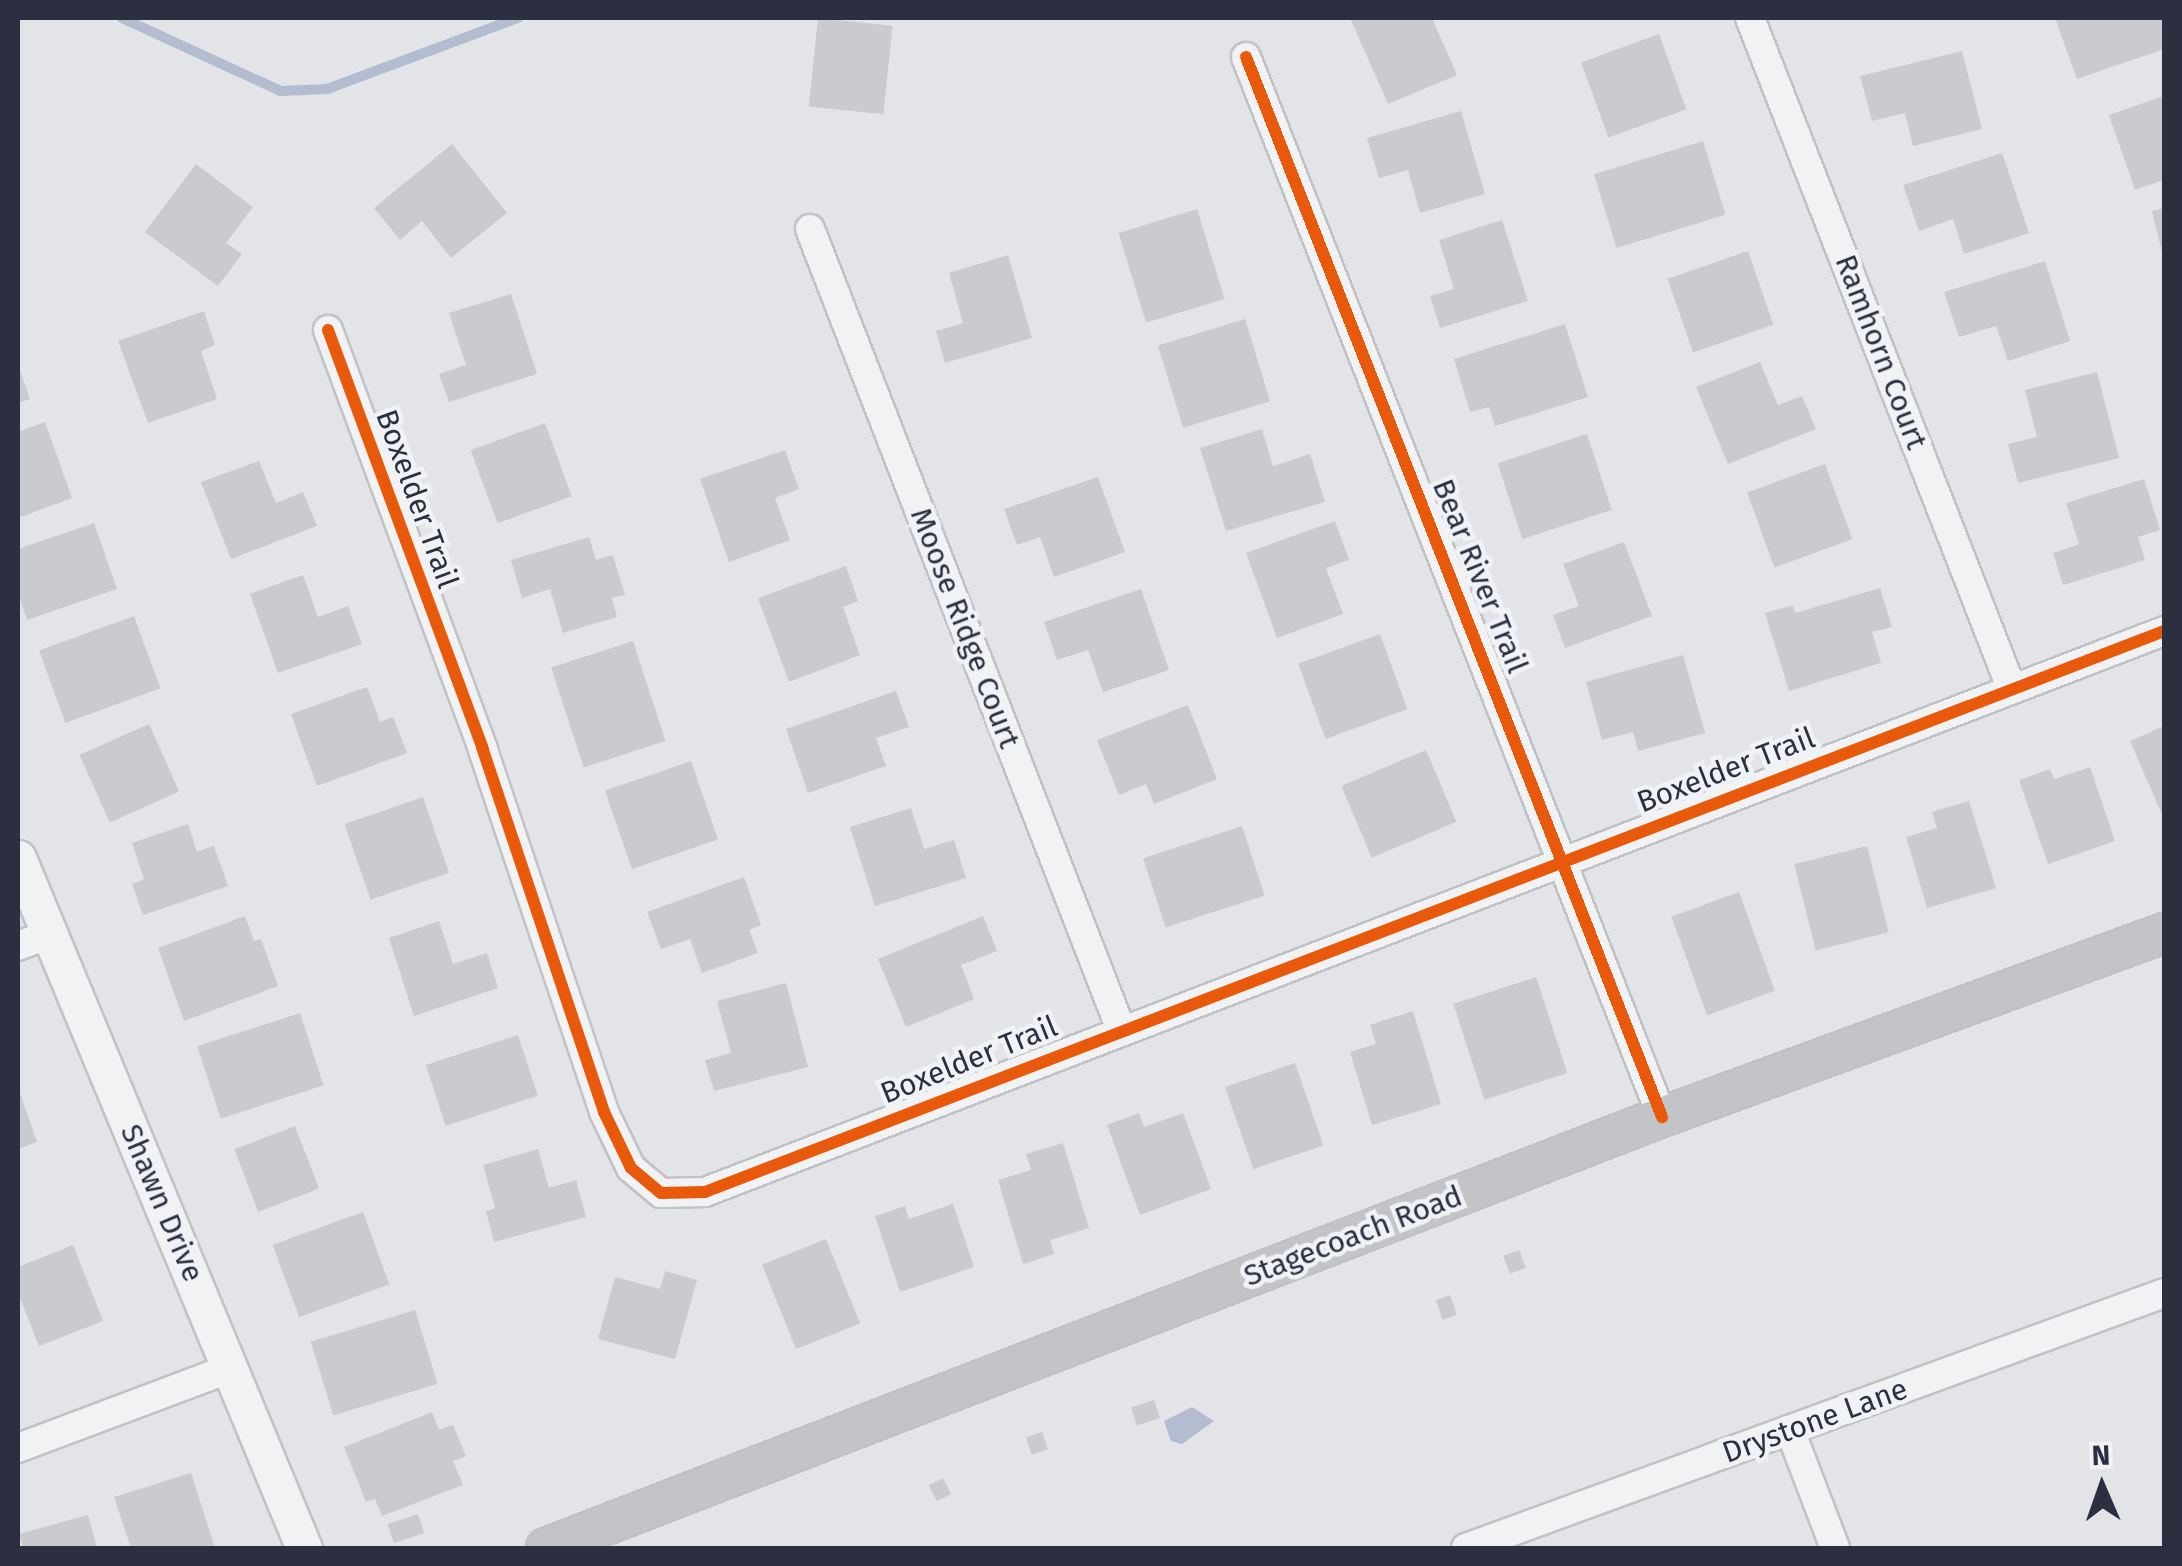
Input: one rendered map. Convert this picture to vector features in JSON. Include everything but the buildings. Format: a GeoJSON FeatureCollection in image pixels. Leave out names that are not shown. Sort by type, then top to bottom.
{"type":"FeatureCollection","features":[{"type":"Feature","properties":{"kind":"main road","name":"Stagecoach Road"},"geometry":{"type":"LineString","coordinates":[[546,1548],[1662,1117],[2164,933]]}},
{"type":"Feature","properties":{"kind":"street","name":"Ramhorn Court"},"geometry":{"type":"LineString","coordinates":[[1750,18],[2012,687]]}},
{"type":"Feature","properties":{"kind":"street","name":"Bear River Trail"},"geometry":{"type":"LineString","coordinates":[[1246,57],[1566,858],[1662,1117]]}},
{"type":"Feature","properties":{"kind":"street","name":"Moose Ridge Court"},"geometry":{"type":"LineString","coordinates":[[810,229],[1120,1027]]}},
{"type":"Feature","properties":{"kind":"street","name":"Boxelder Trail"},"geometry":{"type":"LineString","coordinates":[[328,330],[482,747],[604,1112],[631,1168],[661,1193],[705,1192],[1120,1027],[2164,630]]}},
{"type":"Feature","properties":{"kind":"street","name":"Shawn Drive"},"geometry":{"type":"LineString","coordinates":[[18,858],[34,940],[232,1368],[304,1548]]}},
{"type":"Feature","properties":{"kind":"street","name":"Drystone Lane"},"geometry":{"type":"LineString","coordinates":[[1466,1548],[2164,1293]]}},
{"type":"Feature","properties":{"kind":"street"},"geometry":{"type":"LineString","coordinates":[[18,1448],[232,1368]]}},
{"type":"Feature","properties":{"kind":"street"},"geometry":{"type":"LineString","coordinates":[[1790,1430],[1835,1548]]}},
{"type":"Feature","properties":{"kind":"water"},"geometry":{"type":"Polygon","coordinates":[[[1192,1407],[1214,1421],[1182,1444],[1171,1441],[1164,1421],[1192,1407]]]}},
{"type":"Feature","properties":{"kind":"waterway"},"geometry":{"type":"LineString","coordinates":[[122,18],[281,91],[327,89],[518,18]]}},
{"type":"Feature","properties":{"kind":"cycle path"},"geometry":{"type":"LineString","coordinates":[[1246,57],[1662,1117]]}},
{"type":"Feature","properties":{"kind":"cycle path"},"geometry":{"type":"LineString","coordinates":[[328,330],[482,747],[604,1112],[631,1168],[661,1193],[705,1192],[2164,631]]}}]}
